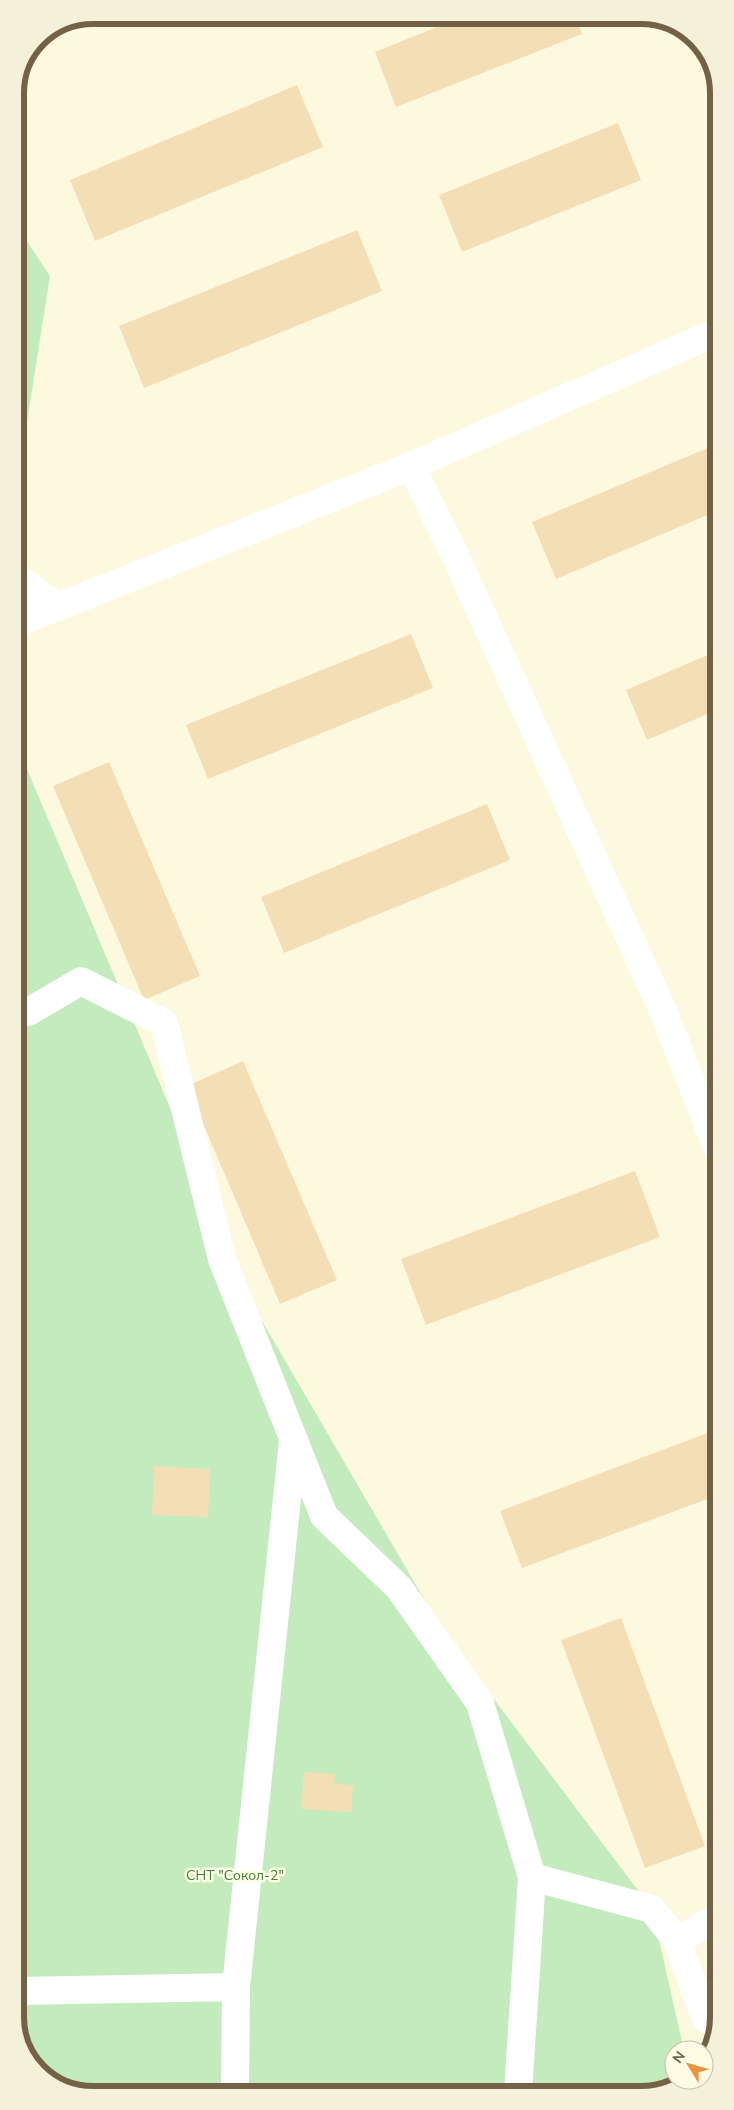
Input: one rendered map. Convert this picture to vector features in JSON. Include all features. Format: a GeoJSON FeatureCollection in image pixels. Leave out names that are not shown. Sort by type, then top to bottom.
{"type":"FeatureCollection","features":[{"type":"Feature","properties":{"kind":"street"},"geometry":{"type":"LineString","coordinates":[[24,620],[411,466],[710,335]]}},
{"type":"Feature","properties":{"kind":"street"},"geometry":{"type":"LineString","coordinates":[[411,466],[664,1012],[710,1130]]}},
{"type":"Feature","properties":{"kind":"street"},"geometry":{"type":"LineString","coordinates":[[24,583],[58,607]]}},
{"type":"Feature","properties":{"kind":"street"},"geometry":{"type":"LineString","coordinates":[[24,1012],[28,1012],[81,981],[164,1023],[222,1258],[324,1516],[399,1588],[480,1703],[532,1877],[518,2086]]}},
{"type":"Feature","properties":{"kind":"street"},"geometry":{"type":"LineString","coordinates":[[235,2086],[236,1987],[293,1438]]}},
{"type":"Feature","properties":{"kind":"street"},"geometry":{"type":"LineString","coordinates":[[284,1523],[324,1516]]}},
{"type":"Feature","properties":{"kind":"street"},"geometry":{"type":"LineString","coordinates":[[532,1877],[652,1909],[677,1941],[706,2019],[710,2019]]}},
{"type":"Feature","properties":{"kind":"street"},"geometry":{"type":"LineString","coordinates":[[677,1941],[710,1921]]}},
{"type":"Feature","properties":{"kind":"street"},"geometry":{"type":"LineString","coordinates":[[24,1990],[236,1987]]}},
{"type":"Feature","properties":{"kind":"green space"},"geometry":{"type":"Polygon","coordinates":[[[24,237],[50,276],[24,441],[24,237]]]}},
{"type":"Feature","properties":{"kind":"green space","name":"СНТ \"Сокол-2\""},"geometry":{"type":"Polygon","coordinates":[[[24,762],[255,1309],[444,1633],[652,1909],[682,2040],[664,2040],[664,2082],[651,2086],[88,2086],[79,2085],[58,2077],[41,2063],[33,2052],[24,2027],[24,762]]]}},
{"type":"Feature","properties":{"kind":"building"},"geometry":{"type":"Polygon","coordinates":[[[445,24],[578,24],[582,34],[396,107],[375,52],[445,24]]]}},
{"type":"Feature","properties":{"kind":"building"},"geometry":{"type":"Polygon","coordinates":[[[297,85],[323,147],[95,241],[70,180],[297,85]]]}},
{"type":"Feature","properties":{"kind":"building"},"geometry":{"type":"Polygon","coordinates":[[[618,123],[641,180],[462,252],[439,195],[618,123]]]}},
{"type":"Feature","properties":{"kind":"building"},"geometry":{"type":"Polygon","coordinates":[[[357,230],[382,291],[144,388],[119,326],[357,230]]]}},
{"type":"Feature","properties":{"kind":"building"},"geometry":{"type":"Polygon","coordinates":[[[710,447],[710,514],[556,579],[532,522],[710,447]]]}},
{"type":"Feature","properties":{"kind":"building"},"geometry":{"type":"Polygon","coordinates":[[[411,634],[433,688],[208,779],[186,725],[411,634]]]}},
{"type":"Feature","properties":{"kind":"building"},"geometry":{"type":"Polygon","coordinates":[[[710,654],[710,713],[647,740],[626,690],[710,654]]]}},
{"type":"Feature","properties":{"kind":"building"},"geometry":{"type":"Polygon","coordinates":[[[109,762],[200,976],[144,1000],[53,786],[109,762]]]}},
{"type":"Feature","properties":{"kind":"building"},"geometry":{"type":"Polygon","coordinates":[[[487,804],[510,860],[284,953],[261,897],[487,804]]]}},
{"type":"Feature","properties":{"kind":"building"},"geometry":{"type":"Polygon","coordinates":[[[243,1061],[337,1280],[280,1304],[187,1086],[243,1061]]]}},
{"type":"Feature","properties":{"kind":"building"},"geometry":{"type":"Polygon","coordinates":[[[635,1171],[660,1237],[426,1325],[401,1259],[635,1171]]]}},
{"type":"Feature","properties":{"kind":"building"},"geometry":{"type":"Polygon","coordinates":[[[710,1432],[710,1498],[522,1568],[500,1511],[710,1432]]]}},
{"type":"Feature","properties":{"kind":"building"},"geometry":{"type":"Polygon","coordinates":[[[154,1466],[210,1469],[208,1517],[152,1515],[154,1466]]]}},
{"type":"Feature","properties":{"kind":"building"},"geometry":{"type":"Polygon","coordinates":[[[621,1618],[705,1846],[645,1868],[561,1640],[621,1618]]]}},
{"type":"Feature","properties":{"kind":"building"},"geometry":{"type":"Polygon","coordinates":[[[304,1772],[335,1774],[334,1784],[353,1785],[351,1812],[301,1809],[304,1772]]]}}]}
